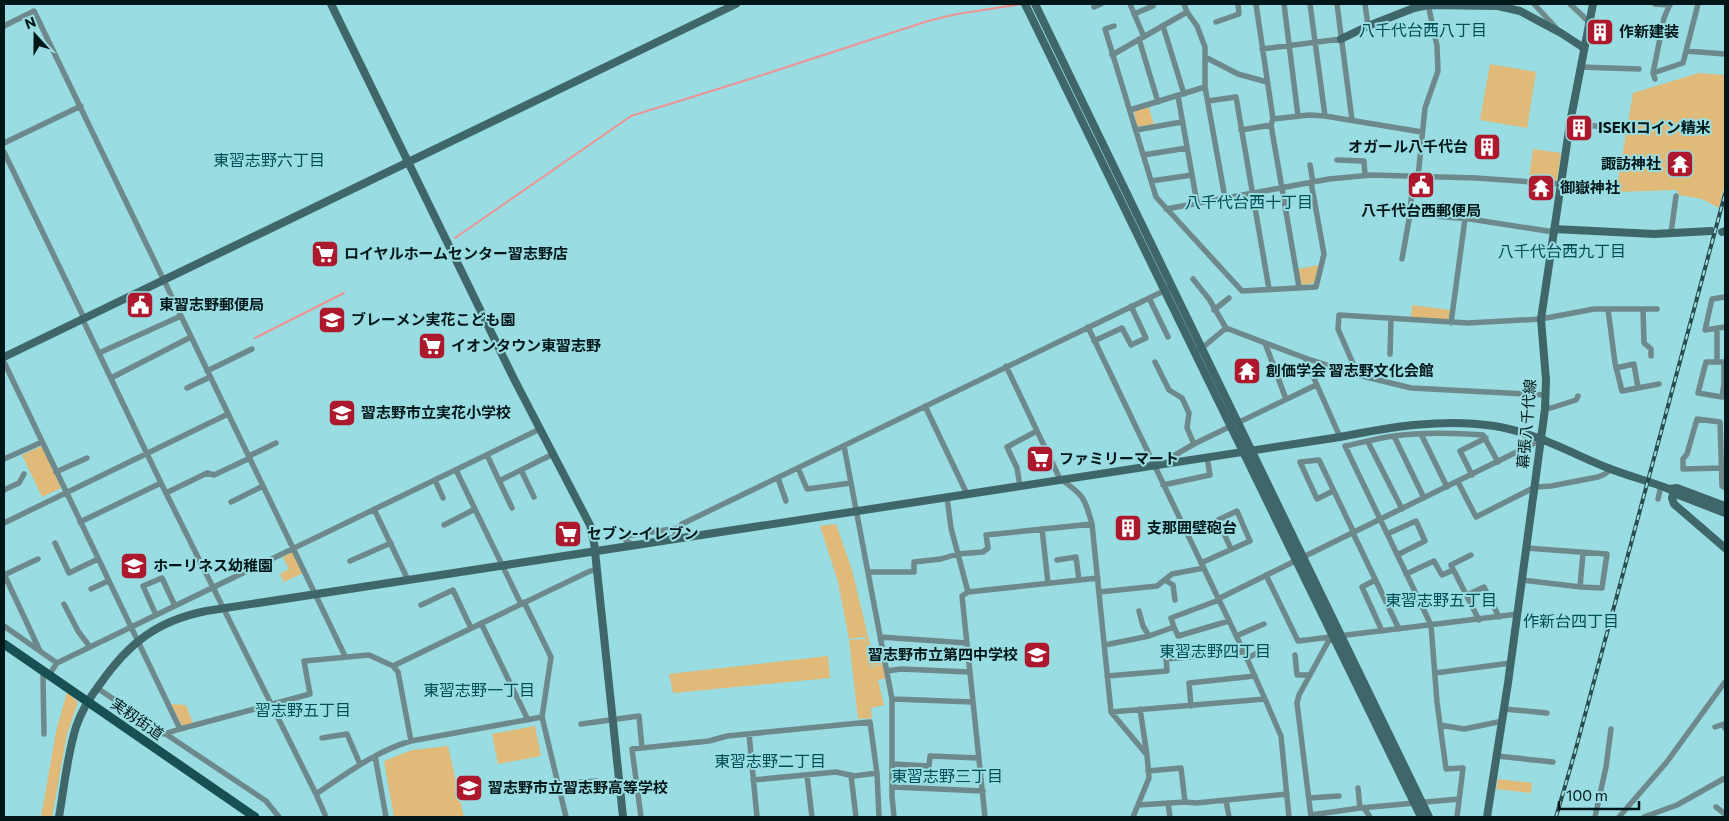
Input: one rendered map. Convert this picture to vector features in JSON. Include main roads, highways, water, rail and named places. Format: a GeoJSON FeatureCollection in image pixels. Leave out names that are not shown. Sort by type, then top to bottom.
{"type":"FeatureCollection","features":[{"type":"Feature","properties":{"kind":"main road","name":"実籾街道"},"geometry":{"type":"LineString","coordinates":[[4,644],[255,817]]}},
{"type":"Feature","properties":{"kind":"waterway"},"geometry":{"type":"LineString","coordinates":[[455,238],[631,116],[928,21],[957,14],[1022,4]]}},
{"type":"Feature","properties":{"kind":"waterway"},"geometry":{"type":"LineString","coordinates":[[255,338],[344,293]]}},
{"type":"Feature","properties":{"kind":"railway"},"geometry":{"type":"LineString","coordinates":[[1556,817],[1725,194]]}},
{"type":"Feature","properties":{"kind":"place","name":"作新建装"},"geometry":{"type":"Point","coordinates":[1600,32]}},
{"type":"Feature","properties":{"kind":"place","name":"ISEKIコイン精米"},"geometry":{"type":"Point","coordinates":[1579,128]}},
{"type":"Feature","properties":{"kind":"place","name":"オガール八千代台"},"geometry":{"type":"Point","coordinates":[1487,147]}},
{"type":"Feature","properties":{"kind":"place","name":"諏訪神社"},"geometry":{"type":"Point","coordinates":[1680,164]}},
{"type":"Feature","properties":{"kind":"place","name":"八千代台西郵便局"},"geometry":{"type":"Point","coordinates":[1421,185]}},
{"type":"Feature","properties":{"kind":"place","name":"御嶽神社"},"geometry":{"type":"Point","coordinates":[1541,188]}},
{"type":"Feature","properties":{"kind":"place","name":"ロイヤルホームセンター習志野店"},"geometry":{"type":"Point","coordinates":[325,254]}},
{"type":"Feature","properties":{"kind":"place","name":"東習志野郵便局"},"geometry":{"type":"Point","coordinates":[140,305]}},
{"type":"Feature","properties":{"kind":"place","name":"ブレーメン実花こども園"},"geometry":{"type":"Point","coordinates":[332,320]}},
{"type":"Feature","properties":{"kind":"place","name":"イオンタウン東習志野"},"geometry":{"type":"Point","coordinates":[432,346]}},
{"type":"Feature","properties":{"kind":"place","name":"創価学会 習志野文化会館"},"geometry":{"type":"Point","coordinates":[1247,371]}},
{"type":"Feature","properties":{"kind":"place","name":"習志野市立実花小学校"},"geometry":{"type":"Point","coordinates":[342,413]}},
{"type":"Feature","properties":{"kind":"place","name":"ファミリーマート"},"geometry":{"type":"Point","coordinates":[1040,459]}},
{"type":"Feature","properties":{"kind":"place","name":"支那囲壁砲台"},"geometry":{"type":"Point","coordinates":[1128,528]}},
{"type":"Feature","properties":{"kind":"place","name":"セブン-イレブン"},"geometry":{"type":"Point","coordinates":[568,534]}},
{"type":"Feature","properties":{"kind":"place","name":"ホーリネス幼稚園"},"geometry":{"type":"Point","coordinates":[134,566]}},
{"type":"Feature","properties":{"kind":"place","name":"習志野市立第四中学校"},"geometry":{"type":"Point","coordinates":[1037,655]}},
{"type":"Feature","properties":{"kind":"place","name":"習志野市立習志野高等学校"},"geometry":{"type":"Point","coordinates":[469,788]}},
{"type":"Feature","properties":{"kind":"district","name":"八千代台西八丁目"},"geometry":{"type":"Point","coordinates":[1423,30]}},
{"type":"Feature","properties":{"kind":"district","name":"東習志野六丁目"},"geometry":{"type":"Point","coordinates":[269,160]}},
{"type":"Feature","properties":{"kind":"district","name":"八千代台西十丁目"},"geometry":{"type":"Point","coordinates":[1249,202]}},
{"type":"Feature","properties":{"kind":"district","name":"八千代台西九丁目"},"geometry":{"type":"Point","coordinates":[1562,251]}},
{"type":"Feature","properties":{"kind":"district","name":"東習志野五丁目"},"geometry":{"type":"Point","coordinates":[1441,600]}},
{"type":"Feature","properties":{"kind":"district","name":"作新台四丁目"},"geometry":{"type":"Point","coordinates":[1571,621]}},
{"type":"Feature","properties":{"kind":"district","name":"東習志野四丁目"},"geometry":{"type":"Point","coordinates":[1215,651]}},
{"type":"Feature","properties":{"kind":"district","name":"東習志野一丁目"},"geometry":{"type":"Point","coordinates":[479,690]}},
{"type":"Feature","properties":{"kind":"district","name":"習志野五丁目"},"geometry":{"type":"Point","coordinates":[303,710]}},
{"type":"Feature","properties":{"kind":"district","name":"東習志野二丁目"},"geometry":{"type":"Point","coordinates":[770,761]}},
{"type":"Feature","properties":{"kind":"district","name":"東習志野三丁目"},"geometry":{"type":"Point","coordinates":[947,776]}}]}
